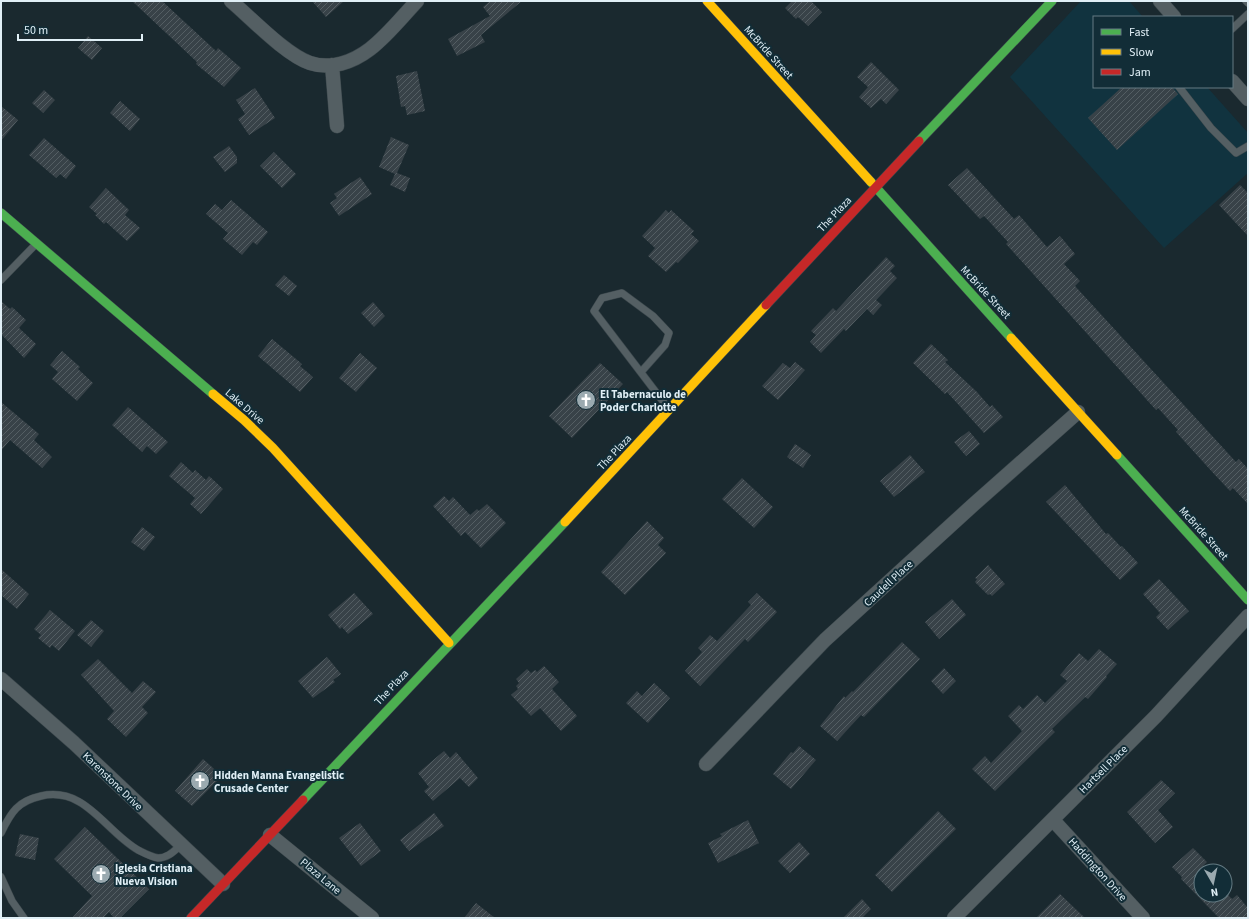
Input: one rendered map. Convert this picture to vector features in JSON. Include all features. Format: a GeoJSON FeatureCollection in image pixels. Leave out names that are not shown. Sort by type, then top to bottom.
{"type":"FeatureCollection","features":[{"type":"Feature","properties":{"kind":"street"},"geometry":{"type":"LineString","coordinates":[[231,1],[288,50],[310,63],[332,65],[337,65],[355,59],[371,49],[417,1]]}},
{"type":"Feature","properties":{"kind":"street","name":"McBride Street"},"geometry":{"type":"LineString","coordinates":[[706,1],[1248,600]]}},
{"type":"Feature","properties":{"kind":"street","name":"The Plaza"},"geometry":{"type":"LineString","coordinates":[[191,918],[670,410],[875,188],[1052,1]]}},
{"type":"Feature","properties":{"kind":"street"},"geometry":{"type":"LineString","coordinates":[[1160,1],[1173,16]]}},
{"type":"Feature","properties":{"kind":"street"},"geometry":{"type":"LineString","coordinates":[[332,65],[337,126]]}},
{"type":"Feature","properties":{"kind":"street"},"geometry":{"type":"LineString","coordinates":[[1233,82],[1248,99]]}},
{"type":"Feature","properties":{"kind":"street","name":"Lake Drive"},"geometry":{"type":"LineString","coordinates":[[1,213],[244,420],[273,448],[449,643]]}},
{"type":"Feature","properties":{"kind":"street","name":"Caudell Place"},"geometry":{"type":"LineString","coordinates":[[706,764],[825,640],[972,505],[1078,412]]}},
{"type":"Feature","properties":{"kind":"street","name":"Hartsell Place"},"geometry":{"type":"LineString","coordinates":[[954,918],[1156,716],[1248,616]]}},
{"type":"Feature","properties":{"kind":"street","name":"Karenstone Drive"},"geometry":{"type":"LineString","coordinates":[[1,679],[74,743],[223,884]]}},
{"type":"Feature","properties":{"kind":"street","name":"Haddington Drive"},"geometry":{"type":"LineString","coordinates":[[1053,820],[1143,918]]}},
{"type":"Feature","properties":{"kind":"street","name":"Plaza Lane"},"geometry":{"type":"LineString","coordinates":[[270,834],[372,918]]}},
{"type":"Feature","properties":{"kind":"lane"},"geometry":{"type":"LineString","coordinates":[[1233,28],[1248,14]]}},
{"type":"Feature","properties":{"kind":"lane"},"geometry":{"type":"LineString","coordinates":[[1180,88],[1211,128],[1236,153],[1248,146]]}},
{"type":"Feature","properties":{"kind":"lane"},"geometry":{"type":"LineString","coordinates":[[1,280],[36,244]]}},
{"type":"Feature","properties":{"kind":"lane"},"geometry":{"type":"LineString","coordinates":[[641,372],[665,345],[669,333],[653,316],[622,293],[602,298],[594,311],[670,410]]}},
{"type":"Feature","properties":{"kind":"lane"},"geometry":{"type":"LineString","coordinates":[[1,833],[7,819],[17,806],[28,799],[46,795],[62,794],[88,806],[131,846],[145,854],[157,858],[167,857],[181,845]]}},
{"type":"Feature","properties":{"kind":"lane"},"geometry":{"type":"LineString","coordinates":[[1,877],[12,901],[24,918]]}},
{"type":"Feature","properties":{"kind":"shaded area"},"geometry":{"type":"Polygon","coordinates":[[[1081,1],[1129,1],[1142,16],[1093,16],[1093,88],[1208,88],[1248,133],[1248,173],[1164,248],[1010,77],[1081,1]]]}},
{"type":"Feature","properties":{"kind":"building"},"geometry":{"type":"Polygon","coordinates":[[[132,1],[162,1],[216,51],[218,48],[241,68],[224,87],[196,64],[197,62],[132,1]]]}},
{"type":"Feature","properties":{"kind":"building"},"geometry":{"type":"Polygon","coordinates":[[[312,1],[344,1],[326,17],[312,1]]]}},
{"type":"Feature","properties":{"kind":"building"},"geometry":{"type":"Polygon","coordinates":[[[490,1],[522,1],[481,35],[485,42],[457,56],[448,39],[490,16],[483,7],[490,1]]]}},
{"type":"Feature","properties":{"kind":"building"},"geometry":{"type":"Polygon","coordinates":[[[792,1],[811,1],[822,12],[808,26],[798,17],[796,19],[785,8],[792,1]]]}},
{"type":"Feature","properties":{"kind":"building"},"geometry":{"type":"Polygon","coordinates":[[[88,36],[102,48],[92,60],[78,48],[88,36]]]}},
{"type":"Feature","properties":{"kind":"building"},"geometry":{"type":"Polygon","coordinates":[[[871,62],[899,90],[886,104],[881,99],[871,108],[859,97],[868,87],[857,77],[871,62]]]}},
{"type":"Feature","properties":{"kind":"building"},"geometry":{"type":"Polygon","coordinates":[[[417,71],[425,111],[407,115],[405,106],[401,107],[396,76],[417,71]]]}},
{"type":"Feature","properties":{"kind":"building"},"geometry":{"type":"Polygon","coordinates":[[[255,88],[275,118],[249,135],[238,119],[245,114],[236,100],[255,88]]]}},
{"type":"Feature","properties":{"kind":"building"},"geometry":{"type":"Polygon","coordinates":[[[1121,88],[1173,88],[1178,94],[1117,150],[1088,118],[1121,88]]]}},
{"type":"Feature","properties":{"kind":"building"},"geometry":{"type":"Polygon","coordinates":[[[44,90],[55,100],[43,113],[32,103],[44,90]]]}},
{"type":"Feature","properties":{"kind":"building"},"geometry":{"type":"Polygon","coordinates":[[[120,101],[140,119],[130,131],[110,113],[120,101]]]}},
{"type":"Feature","properties":{"kind":"building"},"geometry":{"type":"Polygon","coordinates":[[[1,106],[18,120],[1,141],[1,106]]]}},
{"type":"Feature","properties":{"kind":"building"},"geometry":{"type":"Polygon","coordinates":[[[391,137],[409,145],[397,173],[410,178],[405,192],[390,185],[395,174],[379,167],[391,137]]]}},
{"type":"Feature","properties":{"kind":"building"},"geometry":{"type":"Polygon","coordinates":[[[44,138],[76,166],[66,179],[60,174],[56,178],[29,155],[44,138]]]}},
{"type":"Feature","properties":{"kind":"building"},"geometry":{"type":"Polygon","coordinates":[[[229,146],[237,157],[237,163],[225,172],[213,157],[229,146]]]}},
{"type":"Feature","properties":{"kind":"building"},"geometry":{"type":"Polygon","coordinates":[[[274,152],[296,174],[282,188],[260,166],[274,152]]]}},
{"type":"Feature","properties":{"kind":"building"},"geometry":{"type":"Polygon","coordinates":[[[967,168],[1014,219],[1019,215],[1047,247],[1060,236],[1075,254],[1064,264],[1080,281],[1075,286],[1236,462],[1239,459],[1248,469],[1248,504],[1233,488],[1230,491],[1215,475],[1176,432],[1178,430],[1158,408],[1156,410],[1006,244],[1008,242],[984,216],[980,219],[948,185],[967,168]]]}},
{"type":"Feature","properties":{"kind":"building"},"geometry":{"type":"Polygon","coordinates":[[[360,177],[372,194],[339,216],[330,203],[337,198],[334,194],[360,177]]]}},
{"type":"Feature","properties":{"kind":"building"},"geometry":{"type":"Polygon","coordinates":[[[1240,185],[1248,193],[1248,236],[1219,205],[1240,185]]]}},
{"type":"Feature","properties":{"kind":"building"},"geometry":{"type":"Polygon","coordinates":[[[106,188],[129,210],[125,215],[140,228],[127,241],[106,222],[104,224],[95,215],[97,214],[89,207],[106,188]]]}},
{"type":"Feature","properties":{"kind":"building"},"geometry":{"type":"Polygon","coordinates":[[[231,200],[268,232],[257,245],[253,242],[242,255],[223,239],[228,233],[206,214],[215,204],[222,210],[231,200]]]}},
{"type":"Feature","properties":{"kind":"building"},"geometry":{"type":"Polygon","coordinates":[[[666,210],[669,213],[671,210],[694,231],[691,234],[699,241],[678,263],[676,262],[666,272],[648,256],[655,248],[642,236],[666,210]]]}},
{"type":"Feature","properties":{"kind":"building"},"geometry":{"type":"Polygon","coordinates":[[[886,257],[895,266],[890,271],[897,278],[876,300],[882,305],[873,315],[867,309],[846,331],[844,329],[821,353],[810,342],[816,335],[811,331],[833,308],[836,311],[886,257]]]}},
{"type":"Feature","properties":{"kind":"building"},"geometry":{"type":"Polygon","coordinates":[[[284,275],[297,286],[289,296],[275,285],[284,275]]]}},
{"type":"Feature","properties":{"kind":"building"},"geometry":{"type":"Polygon","coordinates":[[[1,301],[10,309],[12,307],[26,320],[19,328],[36,344],[24,358],[1,334],[1,301]]]}},
{"type":"Feature","properties":{"kind":"building"},"geometry":{"type":"Polygon","coordinates":[[[373,302],[385,316],[374,327],[361,313],[373,302]]]}},
{"type":"Feature","properties":{"kind":"building"},"geometry":{"type":"Polygon","coordinates":[[[272,339],[302,364],[300,366],[313,377],[300,392],[258,356],[272,339]]]}},
{"type":"Feature","properties":{"kind":"building"},"geometry":{"type":"Polygon","coordinates":[[[931,344],[948,360],[945,362],[977,392],[990,407],[992,405],[1003,417],[984,433],[947,392],[945,394],[913,363],[931,344]]]}},
{"type":"Feature","properties":{"kind":"building"},"geometry":{"type":"Polygon","coordinates":[[[62,351],[80,367],[78,369],[93,383],[77,401],[52,379],[58,372],[50,365],[62,351]]]}},
{"type":"Feature","properties":{"kind":"building"},"geometry":{"type":"Polygon","coordinates":[[[360,353],[377,368],[356,392],[339,378],[360,353]]]}},
{"type":"Feature","properties":{"kind":"building"},"geometry":{"type":"Polygon","coordinates":[[[795,362],[805,370],[778,400],[762,386],[783,363],[790,368],[795,362]]]}},
{"type":"Feature","properties":{"kind":"building","name":"El Tabernaculo de Poder Charlotte"},"geometry":{"type":"Polygon","coordinates":[[[600,363],[623,384],[572,438],[549,416],[600,363]]]}},
{"type":"Feature","properties":{"kind":"building"},"geometry":{"type":"Polygon","coordinates":[[[1,402],[39,434],[34,440],[52,457],[42,468],[10,440],[1,451],[1,402]]]}},
{"type":"Feature","properties":{"kind":"building"},"geometry":{"type":"Polygon","coordinates":[[[128,407],[168,442],[156,454],[147,446],[142,452],[112,425],[128,407]]]}},
{"type":"Feature","properties":{"kind":"building"},"geometry":{"type":"Polygon","coordinates":[[[969,431],[980,444],[966,456],[954,442],[969,431]]]}},
{"type":"Feature","properties":{"kind":"building"},"geometry":{"type":"Polygon","coordinates":[[[795,444],[811,455],[803,468],[787,457],[795,444]]]}},
{"type":"Feature","properties":{"kind":"building"},"geometry":{"type":"Polygon","coordinates":[[[910,455],[925,472],[894,497],[880,481],[910,455]]]}},
{"type":"Feature","properties":{"kind":"building"},"geometry":{"type":"Polygon","coordinates":[[[181,462],[193,473],[195,470],[206,480],[209,476],[223,489],[201,514],[190,504],[195,498],[169,476],[181,462]]]}},
{"type":"Feature","properties":{"kind":"building"},"geometry":{"type":"Polygon","coordinates":[[[742,478],[773,507],[754,528],[722,499],[742,478]]]}},
{"type":"Feature","properties":{"kind":"building"},"geometry":{"type":"Polygon","coordinates":[[[1065,485],[1106,534],[1108,533],[1138,563],[1120,580],[1046,502],[1065,485]]]}},
{"type":"Feature","properties":{"kind":"building"},"geometry":{"type":"Polygon","coordinates":[[[444,496],[449,501],[453,497],[470,515],[477,509],[479,511],[487,504],[506,523],[481,548],[465,532],[461,536],[433,506],[444,496]]]}},
{"type":"Feature","properties":{"kind":"building"},"geometry":{"type":"Polygon","coordinates":[[[647,521],[664,538],[658,545],[666,553],[625,595],[601,572],[647,521]]]}},
{"type":"Feature","properties":{"kind":"building"},"geometry":{"type":"Polygon","coordinates":[[[142,527],[155,537],[144,551],[131,542],[142,527]]]}},
{"type":"Feature","properties":{"kind":"building"},"geometry":{"type":"Polygon","coordinates":[[[988,565],[1005,584],[992,596],[990,594],[988,595],[975,582],[977,579],[975,578],[988,565]]]}},
{"type":"Feature","properties":{"kind":"building"},"geometry":{"type":"Polygon","coordinates":[[[1,569],[29,594],[17,609],[1,595],[1,569]]]}},
{"type":"Feature","properties":{"kind":"building"},"geometry":{"type":"Polygon","coordinates":[[[1159,579],[1189,611],[1168,630],[1156,617],[1160,613],[1143,594],[1159,579]]]}},
{"type":"Feature","properties":{"kind":"building"},"geometry":{"type":"Polygon","coordinates":[[[354,593],[373,614],[348,634],[342,627],[340,629],[328,615],[354,593]]]}},
{"type":"Feature","properties":{"kind":"building"},"geometry":{"type":"Polygon","coordinates":[[[757,593],[777,612],[748,642],[745,639],[700,686],[685,671],[702,652],[698,648],[710,635],[717,641],[751,605],[748,602],[757,593]]]}},
{"type":"Feature","properties":{"kind":"building"},"geometry":{"type":"Polygon","coordinates":[[[952,599],[966,615],[939,639],[925,622],[952,599]]]}},
{"type":"Feature","properties":{"kind":"building"},"geometry":{"type":"Polygon","coordinates":[[[50,610],[75,631],[59,651],[52,645],[50,648],[38,638],[41,635],[34,629],[50,610]]]}},
{"type":"Feature","properties":{"kind":"building"},"geometry":{"type":"Polygon","coordinates":[[[91,620],[104,631],[91,647],[77,635],[91,620]]]}},
{"type":"Feature","properties":{"kind":"building"},"geometry":{"type":"Polygon","coordinates":[[[902,642],[920,659],[864,717],[861,715],[837,741],[820,726],[844,696],[845,698],[852,691],[853,692],[902,642]]]}},
{"type":"Feature","properties":{"kind":"building"},"geometry":{"type":"Polygon","coordinates":[[[1099,649],[1117,664],[1088,699],[1085,697],[1052,729],[1055,732],[995,791],[972,769],[985,756],[991,763],[1022,731],[1008,716],[1019,705],[1023,709],[1037,695],[1045,703],[1067,681],[1060,675],[1079,653],[1088,661],[1099,649]]]}},
{"type":"Feature","properties":{"kind":"building"},"geometry":{"type":"Polygon","coordinates":[[[327,657],[341,674],[333,680],[335,682],[313,698],[298,681],[327,657]]]}},
{"type":"Feature","properties":{"kind":"building"},"geometry":{"type":"Polygon","coordinates":[[[98,659],[132,693],[143,681],[156,692],[142,707],[148,713],[126,737],[107,719],[114,711],[81,675],[98,659]]]}},
{"type":"Feature","properties":{"kind":"building"},"geometry":{"type":"Polygon","coordinates":[[[544,666],[559,682],[552,689],[577,716],[561,731],[540,708],[531,716],[511,695],[518,689],[516,686],[519,683],[516,679],[527,669],[531,673],[535,670],[537,672],[544,666]]]}},
{"type":"Feature","properties":{"kind":"building"},"geometry":{"type":"Polygon","coordinates":[[[944,668],[956,681],[943,694],[931,681],[944,668]]]}},
{"type":"Feature","properties":{"kind":"building"},"geometry":{"type":"Polygon","coordinates":[[[654,683],[670,698],[648,723],[626,703],[637,691],[642,696],[654,683]]]}},
{"type":"Feature","properties":{"kind":"building"},"geometry":{"type":"Polygon","coordinates":[[[799,746],[816,760],[791,789],[773,774],[791,752],[793,753],[799,746]]]}},
{"type":"Feature","properties":{"kind":"building"},"geometry":{"type":"Polygon","coordinates":[[[444,751],[450,758],[456,752],[478,778],[469,787],[460,778],[433,801],[424,791],[429,787],[418,773],[444,751]]]}},
{"type":"Feature","properties":{"kind":"building","name":"Hidden Manna Evangelistic Crusade Center"},"geometry":{"type":"Polygon","coordinates":[[[203,759],[222,776],[192,806],[175,791],[203,759]]]}},
{"type":"Feature","properties":{"kind":"building"},"geometry":{"type":"Polygon","coordinates":[[[1161,780],[1175,793],[1158,810],[1173,827],[1155,843],[1127,812],[1161,780]]]}},
{"type":"Feature","properties":{"kind":"building"},"geometry":{"type":"Polygon","coordinates":[[[938,811],[956,829],[892,892],[875,875],[938,811]]]}},
{"type":"Feature","properties":{"kind":"building"},"geometry":{"type":"Polygon","coordinates":[[[434,813],[444,826],[409,851],[400,840],[434,813]]]}},
{"type":"Feature","properties":{"kind":"building"},"geometry":{"type":"Polygon","coordinates":[[[748,820],[759,843],[718,863],[708,843],[722,836],[720,834],[748,820]]]}},
{"type":"Feature","properties":{"kind":"building"},"geometry":{"type":"Polygon","coordinates":[[[360,823],[381,851],[361,866],[339,838],[360,823]]]}},
{"type":"Feature","properties":{"kind":"building","name":"Iglesia Cristiana Nueva Vision"},"geometry":{"type":"Polygon","coordinates":[[[85,827],[149,889],[120,918],[114,918],[109,912],[103,918],[72,918],[92,896],[54,859],[85,827]]]}},
{"type":"Feature","properties":{"kind":"building"},"geometry":{"type":"Polygon","coordinates":[[[20,834],[39,838],[35,860],[15,856],[20,834]]]}},
{"type":"Feature","properties":{"kind":"building"},"geometry":{"type":"Polygon","coordinates":[[[799,842],[810,854],[790,873],[778,861],[799,842]]]}},
{"type":"Feature","properties":{"kind":"building"},"geometry":{"type":"Polygon","coordinates":[[[1193,848],[1207,862],[1193,863],[1193,891],[1172,867],[1193,848]]]}},
{"type":"Feature","properties":{"kind":"building"},"geometry":{"type":"Polygon","coordinates":[[[1060,894],[1085,918],[1036,918],[1060,894]]]}},
{"type":"Feature","properties":{"kind":"building"},"geometry":{"type":"Polygon","coordinates":[[[1237,895],[1248,908],[1248,918],[1219,918],[1204,903],[1233,903],[1233,898],[1237,895]]]}},
{"type":"Feature","properties":{"kind":"building"},"geometry":{"type":"Polygon","coordinates":[[[862,899],[871,909],[862,918],[843,918],[862,899]]]}},
{"type":"Feature","properties":{"kind":"building"},"geometry":{"type":"Polygon","coordinates":[[[476,903],[495,918],[464,918],[476,903]]]}},
{"type":"Feature","properties":{"kind":"traffic: fast"},"geometry":{"type":"LineString","coordinates":[[919,141],[1052,1]]}},
{"type":"Feature","properties":{"kind":"traffic: fast"},"geometry":{"type":"LineString","coordinates":[[871,182],[1011,338]]}},
{"type":"Feature","properties":{"kind":"traffic: fast"},"geometry":{"type":"LineString","coordinates":[[1,213],[213,394]]}},
{"type":"Feature","properties":{"kind":"traffic: fast"},"geometry":{"type":"LineString","coordinates":[[1117,455],[1248,600]]}},
{"type":"Feature","properties":{"kind":"traffic: fast"},"geometry":{"type":"LineString","coordinates":[[303,800],[565,522]]}},
{"type":"Feature","properties":{"kind":"traffic: slow"},"geometry":{"type":"LineString","coordinates":[[707,1],[871,182]]}},
{"type":"Feature","properties":{"kind":"traffic: slow"},"geometry":{"type":"LineString","coordinates":[[565,522],[766,305]]}},
{"type":"Feature","properties":{"kind":"traffic: slow"},"geometry":{"type":"LineString","coordinates":[[1011,338],[1117,455]]}},
{"type":"Feature","properties":{"kind":"traffic: slow"},"geometry":{"type":"LineString","coordinates":[[213,394],[244,420],[273,448],[449,643]]}},
{"type":"Feature","properties":{"kind":"traffic: jam"},"geometry":{"type":"LineString","coordinates":[[766,305],[919,141]]}},
{"type":"Feature","properties":{"kind":"traffic: jam"},"geometry":{"type":"LineString","coordinates":[[191,918],[303,800]]}},
{"type":"Feature","properties":{"kind":"place","name":"El Tabernaculo de Poder Charlotte"},"geometry":{"type":"Point","coordinates":[586,400]}},
{"type":"Feature","properties":{"kind":"place","name":"Hidden Manna Evangelistic Crusade Center"},"geometry":{"type":"Point","coordinates":[200,781]}},
{"type":"Feature","properties":{"kind":"place","name":"Iglesia Cristiana Nueva Vision"},"geometry":{"type":"Point","coordinates":[101,874]}}]}
